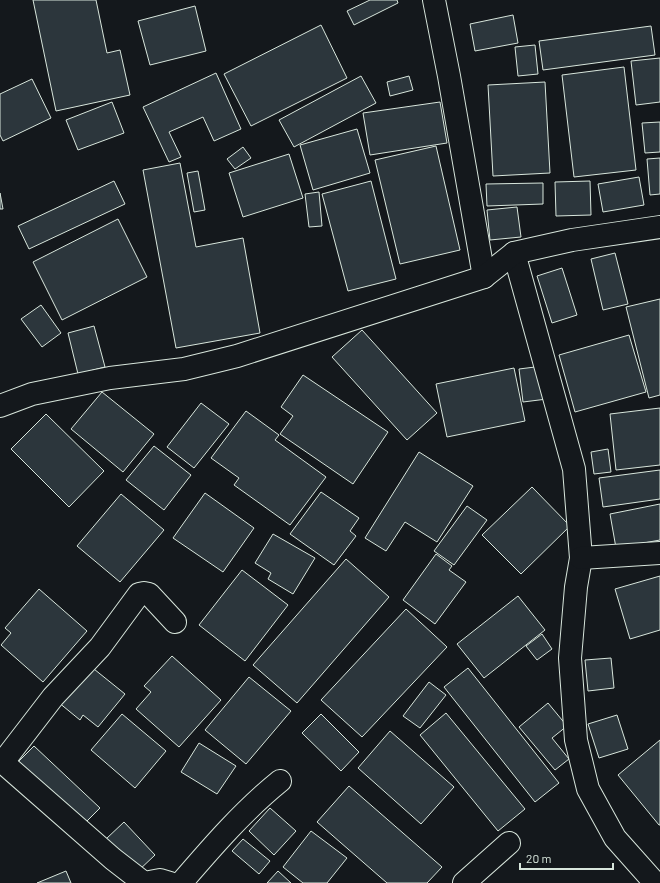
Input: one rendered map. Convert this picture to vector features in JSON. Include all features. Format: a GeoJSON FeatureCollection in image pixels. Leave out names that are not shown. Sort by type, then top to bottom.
{"type":"FeatureCollection","features":[{"type":"Feature","properties":{"kind":"street"},"geometry":{"type":"LineString","coordinates":[[434,0],[484,277]]}},
{"type":"Feature","properties":{"kind":"street"},"geometry":{"type":"LineString","coordinates":[[0,406],[32,394],[110,378],[184,369],[237,356],[484,277],[514,253],[572,240],[660,226]]}},
{"type":"Feature","properties":{"kind":"street"},"geometry":{"type":"LineString","coordinates":[[514,253],[574,469],[581,558],[576,587],[570,658],[576,740],[588,789],[594,801],[615,838],[655,883]]}},
{"type":"Feature","properties":{"kind":"street"},"geometry":{"type":"LineString","coordinates":[[581,558],[660,553]]}},
{"type":"Feature","properties":{"kind":"street"},"geometry":{"type":"LineString","coordinates":[[170,883],[160,880],[144,883],[113,859],[1,761],[53,697],[100,647],[139,594],[149,594],[175,622]]}},
{"type":"Feature","properties":{"kind":"street"},"geometry":{"type":"LineString","coordinates":[[181,883],[238,819],[258,799],[280,781]]}},
{"type":"Feature","properties":{"kind":"street"},"geometry":{"type":"LineString","coordinates":[[464,883],[509,843]]}},
{"type":"Feature","properties":{"kind":"building"},"geometry":{"type":"Polygon","coordinates":[[[33,0],[96,0],[107,53],[120,50],[130,95],[56,111],[33,0]]]}},
{"type":"Feature","properties":{"kind":"building"},"geometry":{"type":"Polygon","coordinates":[[[370,0],[397,0],[398,3],[354,25],[347,11],[370,0]]]}},
{"type":"Feature","properties":{"kind":"building"},"geometry":{"type":"Polygon","coordinates":[[[195,6],[206,51],[150,65],[138,21],[195,6]]]}},
{"type":"Feature","properties":{"kind":"building"},"geometry":{"type":"Polygon","coordinates":[[[513,15],[518,43],[475,51],[470,24],[513,15]]]}},
{"type":"Feature","properties":{"kind":"building"},"geometry":{"type":"Polygon","coordinates":[[[321,25],[347,78],[251,126],[224,74],[321,25]]]}},
{"type":"Feature","properties":{"kind":"building"},"geometry":{"type":"Polygon","coordinates":[[[651,26],[655,55],[543,70],[539,41],[651,26]]]}},
{"type":"Feature","properties":{"kind":"building"},"geometry":{"type":"Polygon","coordinates":[[[535,45],[538,74],[518,76],[515,47],[535,45]]]}},
{"type":"Feature","properties":{"kind":"building"},"geometry":{"type":"Polygon","coordinates":[[[660,58],[660,102],[636,105],[631,61],[660,58]]]}},
{"type":"Feature","properties":{"kind":"building"},"geometry":{"type":"Polygon","coordinates":[[[624,67],[636,170],[574,177],[562,75],[624,67]]]}},
{"type":"Feature","properties":{"kind":"building"},"geometry":{"type":"Polygon","coordinates":[[[216,73],[241,129],[214,141],[203,117],[169,132],[181,157],[169,162],[143,107],[216,73]]]}},
{"type":"Feature","properties":{"kind":"building"},"geometry":{"type":"Polygon","coordinates":[[[361,76],[376,103],[294,147],[279,120],[361,76]]]}},
{"type":"Feature","properties":{"kind":"building"},"geometry":{"type":"Polygon","coordinates":[[[409,76],[413,90],[390,96],[387,82],[409,76]]]}},
{"type":"Feature","properties":{"kind":"building"},"geometry":{"type":"Polygon","coordinates":[[[32,79],[51,118],[3,141],[0,135],[0,94],[32,79]]]}},
{"type":"Feature","properties":{"kind":"building"},"geometry":{"type":"Polygon","coordinates":[[[545,82],[550,173],[493,176],[488,85],[545,82]]]}},
{"type":"Feature","properties":{"kind":"building"},"geometry":{"type":"Polygon","coordinates":[[[112,102],[124,133],[78,150],[66,120],[112,102]]]}},
{"type":"Feature","properties":{"kind":"building"},"geometry":{"type":"Polygon","coordinates":[[[440,102],[447,143],[370,155],[363,113],[440,102]]]}},
{"type":"Feature","properties":{"kind":"building"},"geometry":{"type":"Polygon","coordinates":[[[660,122],[660,152],[645,153],[642,123],[660,122]]]}},
{"type":"Feature","properties":{"kind":"building"},"geometry":{"type":"Polygon","coordinates":[[[357,129],[370,173],[313,190],[300,145],[357,129]]]}},
{"type":"Feature","properties":{"kind":"building"},"geometry":{"type":"Polygon","coordinates":[[[436,146],[460,250],[400,264],[375,160],[436,146]]]}},
{"type":"Feature","properties":{"kind":"building"},"geometry":{"type":"Polygon","coordinates":[[[243,147],[251,158],[235,169],[227,159],[243,147]]]}},
{"type":"Feature","properties":{"kind":"building"},"geometry":{"type":"Polygon","coordinates":[[[289,154],[303,198],[243,217],[229,173],[289,154]]]}},
{"type":"Feature","properties":{"kind":"building"},"geometry":{"type":"Polygon","coordinates":[[[660,158],[660,194],[650,195],[647,159],[660,158]]]}},
{"type":"Feature","properties":{"kind":"building"},"geometry":{"type":"Polygon","coordinates":[[[180,163],[196,247],[243,238],[260,333],[176,348],[143,170],[180,163]]]}},
{"type":"Feature","properties":{"kind":"building"},"geometry":{"type":"Polygon","coordinates":[[[198,171],[205,210],[194,212],[187,173],[198,171]]]}},
{"type":"Feature","properties":{"kind":"building"},"geometry":{"type":"Polygon","coordinates":[[[639,177],[644,205],[603,212],[598,184],[639,177]]]}},
{"type":"Feature","properties":{"kind":"building"},"geometry":{"type":"Polygon","coordinates":[[[114,181],[125,204],[29,249],[18,226],[114,181]]]}},
{"type":"Feature","properties":{"kind":"building"},"geometry":{"type":"Polygon","coordinates":[[[371,181],[396,279],[348,291],[322,194],[371,181]]]}},
{"type":"Feature","properties":{"kind":"building"},"geometry":{"type":"Polygon","coordinates":[[[590,181],[591,215],[556,216],[555,182],[590,181]]]}},
{"type":"Feature","properties":{"kind":"building"},"geometry":{"type":"Polygon","coordinates":[[[543,183],[543,204],[487,206],[486,184],[543,183]]]}},
{"type":"Feature","properties":{"kind":"building"},"geometry":{"type":"Polygon","coordinates":[[[319,192],[322,226],[309,227],[305,194],[319,192]]]}},
{"type":"Feature","properties":{"kind":"building"},"geometry":{"type":"Polygon","coordinates":[[[0,193],[3,209],[0,209],[0,193]]]}},
{"type":"Feature","properties":{"kind":"building"},"geometry":{"type":"Polygon","coordinates":[[[517,207],[521,237],[490,240],[487,210],[517,207]]]}},
{"type":"Feature","properties":{"kind":"building"},"geometry":{"type":"Polygon","coordinates":[[[118,219],[147,277],[62,320],[33,262],[118,219]]]}},
{"type":"Feature","properties":{"kind":"building"},"geometry":{"type":"Polygon","coordinates":[[[615,253],[628,304],[603,310],[591,259],[615,253]]]}},
{"type":"Feature","properties":{"kind":"building"},"geometry":{"type":"Polygon","coordinates":[[[562,268],[577,315],[552,323],[537,276],[562,268]]]}},
{"type":"Feature","properties":{"kind":"building"},"geometry":{"type":"Polygon","coordinates":[[[660,299],[660,395],[649,398],[626,307],[660,299]]]}},
{"type":"Feature","properties":{"kind":"building"},"geometry":{"type":"Polygon","coordinates":[[[41,305],[61,333],[42,347],[21,319],[41,305]]]}},
{"type":"Feature","properties":{"kind":"building"},"geometry":{"type":"Polygon","coordinates":[[[94,326],[105,367],[78,374],[68,333],[94,326]]]}},
{"type":"Feature","properties":{"kind":"building"},"geometry":{"type":"Polygon","coordinates":[[[362,330],[437,413],[407,440],[332,357],[362,330]]]}},
{"type":"Feature","properties":{"kind":"building"},"geometry":{"type":"Polygon","coordinates":[[[629,335],[646,392],[575,412],[559,355],[629,335]]]}},
{"type":"Feature","properties":{"kind":"building"},"geometry":{"type":"Polygon","coordinates":[[[543,366],[547,399],[523,402],[519,369],[543,366]]]}},
{"type":"Feature","properties":{"kind":"building"},"geometry":{"type":"Polygon","coordinates":[[[514,368],[525,421],[447,437],[436,384],[514,368]]]}},
{"type":"Feature","properties":{"kind":"building"},"geometry":{"type":"Polygon","coordinates":[[[303,375],[388,432],[353,484],[280,434],[293,416],[281,407],[303,375]]]}},
{"type":"Feature","properties":{"kind":"building"},"geometry":{"type":"Polygon","coordinates":[[[102,392],[154,434],[123,472],[71,429],[102,392]]]}},
{"type":"Feature","properties":{"kind":"building"},"geometry":{"type":"Polygon","coordinates":[[[201,403],[229,424],[194,468],[167,447],[201,403]]]}},
{"type":"Feature","properties":{"kind":"building"},"geometry":{"type":"Polygon","coordinates":[[[660,408],[660,465],[616,470],[610,414],[660,408]]]}},
{"type":"Feature","properties":{"kind":"building"},"geometry":{"type":"Polygon","coordinates":[[[246,411],[279,435],[275,440],[326,477],[290,525],[234,485],[239,478],[211,458],[246,411]]]}},
{"type":"Feature","properties":{"kind":"building"},"geometry":{"type":"Polygon","coordinates":[[[46,414],[104,471],[69,507],[11,449],[46,414]]]}},
{"type":"Feature","properties":{"kind":"building"},"geometry":{"type":"Polygon","coordinates":[[[154,446],[191,475],[164,510],[126,480],[154,446]]]}},
{"type":"Feature","properties":{"kind":"building"},"geometry":{"type":"Polygon","coordinates":[[[608,449],[611,472],[594,474],[591,452],[608,449]]]}},
{"type":"Feature","properties":{"kind":"building"},"geometry":{"type":"Polygon","coordinates":[[[419,452],[473,486],[437,542],[405,522],[386,551],[365,538],[419,452]]]}},
{"type":"Feature","properties":{"kind":"building"},"geometry":{"type":"Polygon","coordinates":[[[660,470],[660,499],[603,507],[599,478],[660,470]]]}},
{"type":"Feature","properties":{"kind":"building"},"geometry":{"type":"Polygon","coordinates":[[[532,487],[570,526],[521,574],[482,535],[532,487]]]}},
{"type":"Feature","properties":{"kind":"building"},"geometry":{"type":"Polygon","coordinates":[[[321,492],[359,518],[350,531],[356,536],[334,565],[290,534],[321,492]]]}},
{"type":"Feature","properties":{"kind":"building"},"geometry":{"type":"Polygon","coordinates":[[[205,493],[254,528],[223,572],[173,538],[205,493]]]}},
{"type":"Feature","properties":{"kind":"building"},"geometry":{"type":"Polygon","coordinates":[[[121,494],[164,530],[120,582],[77,546],[121,494]]]}},
{"type":"Feature","properties":{"kind":"building"},"geometry":{"type":"Polygon","coordinates":[[[660,504],[660,540],[616,548],[610,514],[660,504]]]}},
{"type":"Feature","properties":{"kind":"building"},"geometry":{"type":"Polygon","coordinates":[[[467,506],[487,520],[454,565],[434,551],[467,506]]]}},
{"type":"Feature","properties":{"kind":"building"},"geometry":{"type":"Polygon","coordinates":[[[273,534],[315,558],[293,594],[268,579],[271,573],[255,563],[273,534]]]}},
{"type":"Feature","properties":{"kind":"building"},"geometry":{"type":"Polygon","coordinates":[[[436,554],[452,566],[449,570],[466,582],[435,624],[403,600],[436,554]]]}},
{"type":"Feature","properties":{"kind":"building"},"geometry":{"type":"Polygon","coordinates":[[[346,559],[389,597],[297,703],[253,665],[346,559]]]}},
{"type":"Feature","properties":{"kind":"building"},"geometry":{"type":"Polygon","coordinates":[[[242,570],[288,605],[245,661],[199,625],[242,570]]]}},
{"type":"Feature","properties":{"kind":"building"},"geometry":{"type":"Polygon","coordinates":[[[660,576],[660,630],[630,639],[615,589],[660,576]]]}},
{"type":"Feature","properties":{"kind":"building"},"geometry":{"type":"Polygon","coordinates":[[[39,589],[87,631],[43,682],[1,645],[11,633],[5,628],[39,589]]]}},
{"type":"Feature","properties":{"kind":"building"},"geometry":{"type":"Polygon","coordinates":[[[518,596],[545,630],[484,678],[457,644],[518,596]]]}},
{"type":"Feature","properties":{"kind":"building"},"geometry":{"type":"Polygon","coordinates":[[[406,609],[447,647],[362,737],[321,700],[406,609]]]}},
{"type":"Feature","properties":{"kind":"building"},"geometry":{"type":"Polygon","coordinates":[[[542,634],[552,649],[537,660],[526,646],[542,634]]]}},
{"type":"Feature","properties":{"kind":"building"},"geometry":{"type":"Polygon","coordinates":[[[172,656],[221,700],[179,747],[136,709],[151,692],[144,686],[172,656]]]}},
{"type":"Feature","properties":{"kind":"building"},"geometry":{"type":"Polygon","coordinates":[[[611,658],[614,688],[588,691],[585,660],[611,658]]]}},
{"type":"Feature","properties":{"kind":"building"},"geometry":{"type":"Polygon","coordinates":[[[89,665],[125,694],[98,727],[83,715],[80,720],[58,702],[89,665]]]}},
{"type":"Feature","properties":{"kind":"building"},"geometry":{"type":"Polygon","coordinates":[[[468,668],[559,783],[535,802],[444,687],[468,668]]]}},
{"type":"Feature","properties":{"kind":"building"},"geometry":{"type":"Polygon","coordinates":[[[249,677],[291,711],[246,764],[205,730],[249,677]]]}},
{"type":"Feature","properties":{"kind":"building"},"geometry":{"type":"Polygon","coordinates":[[[429,682],[446,695],[420,728],[403,716],[429,682]]]}},
{"type":"Feature","properties":{"kind":"building"},"geometry":{"type":"Polygon","coordinates":[[[548,703],[567,726],[552,738],[569,759],[555,770],[519,727],[548,703]]]}},
{"type":"Feature","properties":{"kind":"building"},"geometry":{"type":"Polygon","coordinates":[[[446,713],[525,809],[498,831],[420,735],[446,713]]]}},
{"type":"Feature","properties":{"kind":"building"},"geometry":{"type":"Polygon","coordinates":[[[122,714],[166,751],[135,788],[91,750],[122,714]]]}},
{"type":"Feature","properties":{"kind":"building"},"geometry":{"type":"Polygon","coordinates":[[[321,714],[359,752],[341,771],[302,733],[321,714]]]}},
{"type":"Feature","properties":{"kind":"building"},"geometry":{"type":"Polygon","coordinates":[[[617,715],[628,749],[599,758],[588,724],[617,715]]]}},
{"type":"Feature","properties":{"kind":"building"},"geometry":{"type":"Polygon","coordinates":[[[390,731],[454,787],[421,824],[358,768],[390,731]]]}},
{"type":"Feature","properties":{"kind":"building"},"geometry":{"type":"Polygon","coordinates":[[[660,740],[660,825],[659,825],[618,775],[660,740]]]}},
{"type":"Feature","properties":{"kind":"building"},"geometry":{"type":"Polygon","coordinates":[[[199,743],[236,766],[217,794],[181,772],[199,743]]]}},
{"type":"Feature","properties":{"kind":"building"},"geometry":{"type":"Polygon","coordinates":[[[34,746],[100,808],[84,824],[18,762],[34,746]]]}},
{"type":"Feature","properties":{"kind":"building"},"geometry":{"type":"Polygon","coordinates":[[[349,786],[442,867],[427,883],[387,883],[317,822],[349,786]]]}},
{"type":"Feature","properties":{"kind":"building"},"geometry":{"type":"Polygon","coordinates":[[[270,808],[296,831],[274,855],[249,831],[270,808]]]}},
{"type":"Feature","properties":{"kind":"building"},"geometry":{"type":"Polygon","coordinates":[[[124,822],[155,855],[137,872],[106,839],[124,822]]]}},
{"type":"Feature","properties":{"kind":"building"},"geometry":{"type":"Polygon","coordinates":[[[311,831],[347,858],[327,883],[303,883],[283,867],[311,831]]]}},
{"type":"Feature","properties":{"kind":"building"},"geometry":{"type":"Polygon","coordinates":[[[243,839],[270,861],[259,874],[232,851],[243,839]]]}},
{"type":"Feature","properties":{"kind":"building"},"geometry":{"type":"Polygon","coordinates":[[[66,871],[71,883],[37,883],[66,871]]]}},
{"type":"Feature","properties":{"kind":"building"},"geometry":{"type":"Polygon","coordinates":[[[278,871],[291,883],[267,883],[278,871]]]}}]}
